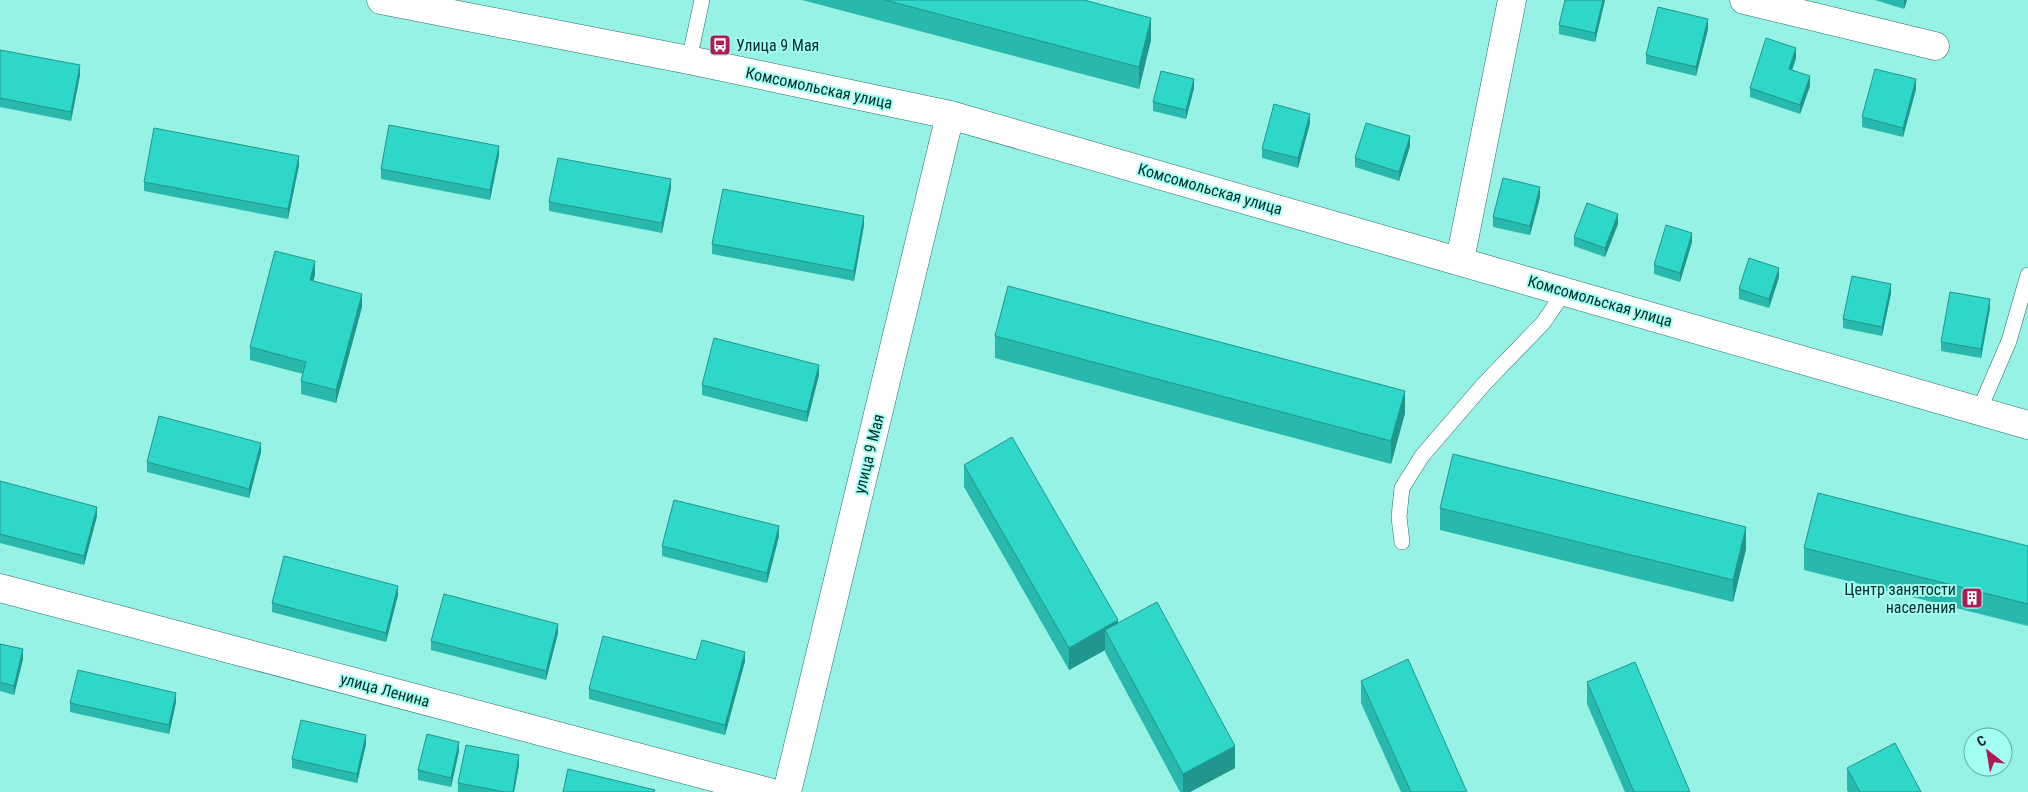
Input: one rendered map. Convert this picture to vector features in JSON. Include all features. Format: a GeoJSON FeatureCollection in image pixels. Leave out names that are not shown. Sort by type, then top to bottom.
{"type":"FeatureCollection","features":[{"type":"Feature","properties":{"kind":"street","name":"Комсомольская улица"},"geometry":{"type":"LineString","coordinates":[[381,0],[689,60],[950,116],[1460,260],[2028,425]]}},
{"type":"Feature","properties":{"kind":"street"},"geometry":{"type":"LineString","coordinates":[[1460,260],[1512,0]]}},
{"type":"Feature","properties":{"kind":"street"},"geometry":{"type":"LineString","coordinates":[[1744,0],[1935,46]]}},
{"type":"Feature","properties":{"kind":"street","name":"улица 9 Мая"},"geometry":{"type":"LineString","coordinates":[[787,792],[950,116]]}},
{"type":"Feature","properties":{"kind":"street","name":"улица Ленина"},"geometry":{"type":"LineString","coordinates":[[0,588],[770,792]]}},
{"type":"Feature","properties":{"kind":"lane"},"geometry":{"type":"LineString","coordinates":[[689,60],[702,0]]}},
{"type":"Feature","properties":{"kind":"lane"},"geometry":{"type":"LineString","coordinates":[[1979,411],[2009,341],[2028,275]]}},
{"type":"Feature","properties":{"kind":"lane"},"geometry":{"type":"LineString","coordinates":[[1402,542],[1399,517],[1402,488],[1422,456],[1484,384],[1543,323],[1565,291]]}},
{"type":"Feature","properties":{"kind":"building"},"geometry":{"type":"Polygon","coordinates":[[[885,0],[1084,0],[1151,18],[1139,67],[885,0]]]}},
{"type":"Feature","properties":{"kind":"building"},"geometry":{"type":"Polygon","coordinates":[[[1565,0],[1603,0],[1595,33],[1559,25],[1565,0]]]}},
{"type":"Feature","properties":{"kind":"building"},"geometry":{"type":"Polygon","coordinates":[[[1658,7],[1708,19],[1696,67],[1646,55],[1658,7]]]}},
{"type":"Feature","properties":{"kind":"building"},"geometry":{"type":"Polygon","coordinates":[[[1766,38],[1796,48],[1789,69],[1810,76],[1800,105],[1750,88],[1766,38]]]}},
{"type":"Feature","properties":{"kind":"building"},"geometry":{"type":"Polygon","coordinates":[[[0,50],[80,65],[71,112],[0,98],[0,50]]]}},
{"type":"Feature","properties":{"kind":"building"},"geometry":{"type":"Polygon","coordinates":[[[1875,69],[1916,79],[1903,128],[1862,117],[1875,69]]]}},
{"type":"Feature","properties":{"kind":"building"},"geometry":{"type":"Polygon","coordinates":[[[1161,71],[1194,79],[1186,110],[1153,102],[1161,71]]]}},
{"type":"Feature","properties":{"kind":"building"},"geometry":{"type":"Polygon","coordinates":[[[1274,104],[1310,114],[1298,158],[1262,149],[1274,104]]]}},
{"type":"Feature","properties":{"kind":"building"},"geometry":{"type":"Polygon","coordinates":[[[1366,123],[1410,136],[1399,172],[1355,158],[1366,123]]]}},
{"type":"Feature","properties":{"kind":"building"},"geometry":{"type":"Polygon","coordinates":[[[389,125],[499,146],[490,190],[381,169],[389,125]]]}},
{"type":"Feature","properties":{"kind":"building"},"geometry":{"type":"Polygon","coordinates":[[[154,128],[299,156],[288,209],[144,182],[154,128]]]}},
{"type":"Feature","properties":{"kind":"building"},"geometry":{"type":"Polygon","coordinates":[[[558,158],[671,179],[662,223],[549,202],[558,158]]]}},
{"type":"Feature","properties":{"kind":"building"},"geometry":{"type":"Polygon","coordinates":[[[1503,178],[1540,187],[1530,226],[1493,217],[1503,178]]]}},
{"type":"Feature","properties":{"kind":"building"},"geometry":{"type":"Polygon","coordinates":[[[723,189],[864,216],[854,271],[712,244],[723,189]]]}},
{"type":"Feature","properties":{"kind":"building"},"geometry":{"type":"Polygon","coordinates":[[[1587,203],[1618,214],[1605,248],[1574,237],[1587,203]]]}},
{"type":"Feature","properties":{"kind":"building"},"geometry":{"type":"Polygon","coordinates":[[[1666,225],[1692,233],[1680,273],[1654,265],[1666,225]]]}},
{"type":"Feature","properties":{"kind":"building"},"geometry":{"type":"Polygon","coordinates":[[[275,251],[315,261],[310,280],[362,294],[336,390],[301,381],[306,362],[250,347],[275,251]]]}},
{"type":"Feature","properties":{"kind":"building"},"geometry":{"type":"Polygon","coordinates":[[[1749,258],[1779,268],[1769,299],[1739,289],[1749,258]]]}},
{"type":"Feature","properties":{"kind":"building"},"geometry":{"type":"Polygon","coordinates":[[[1852,276],[1891,284],[1882,327],[1843,319],[1852,276]]]}},
{"type":"Feature","properties":{"kind":"building"},"geometry":{"type":"Polygon","coordinates":[[[1008,286],[1405,391],[1391,441],[995,336],[1008,286]]]}},
{"type":"Feature","properties":{"kind":"building"},"geometry":{"type":"Polygon","coordinates":[[[1950,292],[1990,299],[1981,349],[1941,342],[1950,292]]]}},
{"type":"Feature","properties":{"kind":"building"},"geometry":{"type":"Polygon","coordinates":[[[714,338],[819,365],[807,412],[702,385],[714,338]]]}},
{"type":"Feature","properties":{"kind":"building"},"geometry":{"type":"Polygon","coordinates":[[[159,416],[261,443],[249,489],[147,462],[159,416]]]}},
{"type":"Feature","properties":{"kind":"building"},"geometry":{"type":"Polygon","coordinates":[[[1012,437],[1118,620],[1069,648],[964,465],[1012,437]]]}},
{"type":"Feature","properties":{"kind":"building"},"geometry":{"type":"Polygon","coordinates":[[[1453,454],[1746,527],[1733,580],[1440,508],[1453,454]]]}},
{"type":"Feature","properties":{"kind":"building"},"geometry":{"type":"Polygon","coordinates":[[[0,481],[97,507],[84,556],[0,534],[0,481]]]}},
{"type":"Feature","properties":{"kind":"building","name":"Центр занятости населения"},"geometry":{"type":"Polygon","coordinates":[[[1818,493],[2028,546],[2028,604],[1804,548],[1818,493]]]}},
{"type":"Feature","properties":{"kind":"building"},"geometry":{"type":"Polygon","coordinates":[[[674,500],[779,526],[767,573],[662,546],[674,500]]]}},
{"type":"Feature","properties":{"kind":"building"},"geometry":{"type":"Polygon","coordinates":[[[284,556],[398,586],[386,633],[272,603],[284,556]]]}},
{"type":"Feature","properties":{"kind":"building"},"geometry":{"type":"Polygon","coordinates":[[[444,594],[558,624],[546,671],[431,641],[444,594]]]}},
{"type":"Feature","properties":{"kind":"building"},"geometry":{"type":"Polygon","coordinates":[[[1157,602],[1235,746],[1183,774],[1105,630],[1157,602]]]}},
{"type":"Feature","properties":{"kind":"building"},"geometry":{"type":"Polygon","coordinates":[[[603,636],[696,660],[702,640],[745,652],[725,725],[589,689],[603,636]]]}},
{"type":"Feature","properties":{"kind":"building"},"geometry":{"type":"Polygon","coordinates":[[[0,644],[23,649],[14,686],[0,682],[0,644]]]}},
{"type":"Feature","properties":{"kind":"building"},"geometry":{"type":"Polygon","coordinates":[[[1408,659],[1467,792],[1411,792],[1361,681],[1408,659]]]}},
{"type":"Feature","properties":{"kind":"building"},"geometry":{"type":"Polygon","coordinates":[[[1635,662],[1690,792],[1634,792],[1587,682],[1635,662]]]}},
{"type":"Feature","properties":{"kind":"building"},"geometry":{"type":"Polygon","coordinates":[[[78,670],[176,693],[169,725],[70,703],[78,670]]]}},
{"type":"Feature","properties":{"kind":"building"},"geometry":{"type":"Polygon","coordinates":[[[301,720],[366,735],[357,774],[292,759],[301,720]]]}},
{"type":"Feature","properties":{"kind":"building"},"geometry":{"type":"Polygon","coordinates":[[[427,734],[459,742],[451,778],[418,770],[427,734]]]}},
{"type":"Feature","properties":{"kind":"building"},"geometry":{"type":"Polygon","coordinates":[[[1895,743],[1921,792],[1860,792],[1847,768],[1895,743]]]}},
{"type":"Feature","properties":{"kind":"building"},"geometry":{"type":"Polygon","coordinates":[[[466,745],[519,755],[513,792],[458,783],[466,745]]]}},
{"type":"Feature","properties":{"kind":"building"},"geometry":{"type":"Polygon","coordinates":[[[568,769],[655,790],[654,792],[563,792],[568,769]]]}},
{"type":"Feature","properties":{"kind":"place","name":"Улица 9 Мая"},"geometry":{"type":"Point","coordinates":[720,45]}},
{"type":"Feature","properties":{"kind":"place","name":"Центр занятости населения"},"geometry":{"type":"Point","coordinates":[1972,598]}}]}
